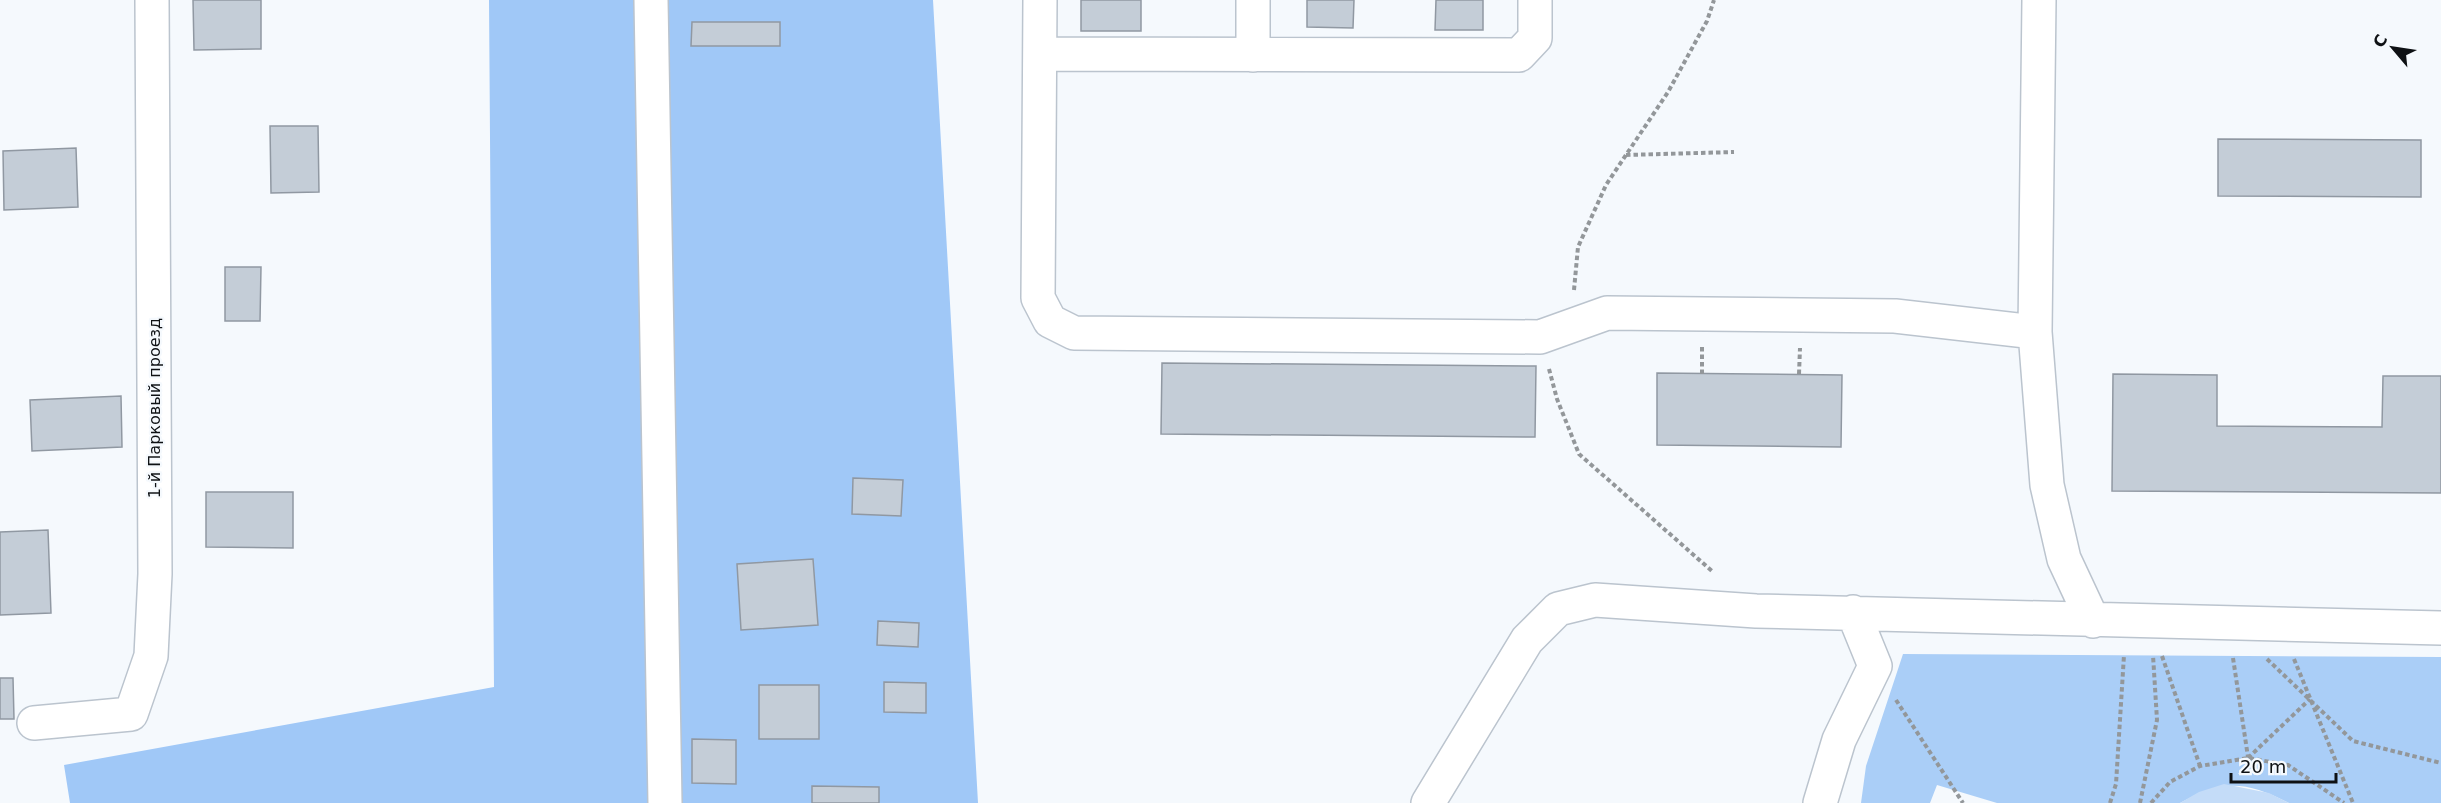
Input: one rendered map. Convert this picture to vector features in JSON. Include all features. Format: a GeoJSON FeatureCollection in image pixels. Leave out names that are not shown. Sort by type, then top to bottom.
{"type":"FeatureCollection","features":[{"type":"Feature","properties":{"kind":"street","name":"1-й Парковый проезд"},"geometry":{"type":"LineString","coordinates":[[34,723],[131,714],[151,656],[156,574],[152,0]]}},
{"type":"Feature","properties":{"kind":"street"},"geometry":{"type":"LineString","coordinates":[[651,0],[665,803]]}},
{"type":"Feature","properties":{"kind":"street"},"geometry":{"type":"LineString","coordinates":[[1040,0],[1038,297],[1050,321],[1074,333],[1540,337],[1607,314],[1883,316],[2035,332]]}},
{"type":"Feature","properties":{"kind":"street"},"geometry":{"type":"LineString","coordinates":[[1252,55],[1253,0]]}},
{"type":"Feature","properties":{"kind":"street"},"geometry":{"type":"LineString","coordinates":[[1040,54],[1519,56],[1535,38],[1535,0]]}},
{"type":"Feature","properties":{"kind":"street"},"geometry":{"type":"LineString","coordinates":[[2039,0],[2035,332],[2048,485],[2064,559],[2093,621]]}},
{"type":"Feature","properties":{"kind":"street"},"geometry":{"type":"LineString","coordinates":[[1428,803],[1527,640],[1558,609],[1595,600],[1756,611],[2138,622],[2279,622],[2441,628]]}},
{"type":"Feature","properties":{"kind":"street"},"geometry":{"type":"LineString","coordinates":[[1820,803],[1839,740],[1875,666],[1853,612]]}},
{"type":"Feature","properties":{"kind":"path"},"geometry":{"type":"LineString","coordinates":[[1570,326],[1578,247],[1606,185],[1668,92],[1707,21],[1714,0]]}},
{"type":"Feature","properties":{"kind":"path"},"geometry":{"type":"LineString","coordinates":[[1626,155],[1734,152]]}},
{"type":"Feature","properties":{"kind":"path"},"geometry":{"type":"LineString","coordinates":[[1540,337],[1557,399],[1579,454],[1756,611]]}},
{"type":"Feature","properties":{"kind":"path"},"geometry":{"type":"LineString","coordinates":[[2138,622],[2200,766]]}},
{"type":"Feature","properties":{"kind":"path"},"geometry":{"type":"LineString","coordinates":[[2110,803],[2116,784],[2138,622]]}},
{"type":"Feature","properties":{"kind":"path"},"geometry":{"type":"LineString","coordinates":[[2138,622],[2157,720],[2140,803]]}},
{"type":"Feature","properties":{"kind":"path"},"geometry":{"type":"LineString","coordinates":[[2228,622],[2353,741],[2441,763]]}},
{"type":"Feature","properties":{"kind":"path"},"geometry":{"type":"LineString","coordinates":[[2228,622],[2248,758]]}},
{"type":"Feature","properties":{"kind":"path"},"geometry":{"type":"LineString","coordinates":[[2279,622],[2353,803]]}},
{"type":"Feature","properties":{"kind":"path"},"geometry":{"type":"LineString","coordinates":[[1875,666],[1963,803]]}},
{"type":"Feature","properties":{"kind":"path"},"geometry":{"type":"LineString","coordinates":[[2248,758],[2310,699]]}},
{"type":"Feature","properties":{"kind":"path"},"geometry":{"type":"LineString","coordinates":[[2151,803],[2170,782],[2200,766],[2248,758],[2288,765],[2344,803]]}},
{"type":"Feature","properties":{"kind":"shaded area"},"geometry":{"type":"Polygon","coordinates":[[[489,0],[933,0],[978,803],[70,803],[64,765],[494,687],[489,0]]]}},
{"type":"Feature","properties":{"kind":"shaded area"},"geometry":{"type":"Polygon","coordinates":[[[1903,654],[2441,657],[2441,803],[2289,803],[2260,790],[2234,786],[2209,790],[2180,803],[1997,803],[1937,785],[1930,803],[1861,803],[1866,766],[1903,654]]]}},
{"type":"Feature","properties":{"kind":"shaded area"},"geometry":{"type":"Polygon","coordinates":[[[2224,784],[2269,793],[2289,803],[2180,803],[2199,792],[2224,784]]]}},
{"type":"Feature","properties":{"kind":"building"},"geometry":{"type":"Polygon","coordinates":[[[193,0],[261,0],[261,49],[194,50],[193,0]]]}},
{"type":"Feature","properties":{"kind":"building"},"geometry":{"type":"Polygon","coordinates":[[[1081,0],[1141,0],[1141,31],[1081,31],[1081,0]]]}},
{"type":"Feature","properties":{"kind":"building"},"geometry":{"type":"Polygon","coordinates":[[[1307,0],[1354,0],[1353,28],[1307,27],[1307,0]]]}},
{"type":"Feature","properties":{"kind":"building"},"geometry":{"type":"Polygon","coordinates":[[[1436,0],[1483,0],[1483,30],[1435,30],[1436,0]]]}},
{"type":"Feature","properties":{"kind":"building"},"geometry":{"type":"Polygon","coordinates":[[[692,22],[780,22],[780,46],[691,46],[692,22]]]}},
{"type":"Feature","properties":{"kind":"building"},"geometry":{"type":"Polygon","coordinates":[[[270,126],[318,126],[319,192],[271,193],[270,126]]]}},
{"type":"Feature","properties":{"kind":"building"},"geometry":{"type":"Polygon","coordinates":[[[2218,139],[2421,140],[2421,197],[2218,196],[2218,139]]]}},
{"type":"Feature","properties":{"kind":"building"},"geometry":{"type":"Polygon","coordinates":[[[76,148],[78,207],[4,210],[3,151],[76,148]]]}},
{"type":"Feature","properties":{"kind":"building"},"geometry":{"type":"Polygon","coordinates":[[[225,267],[261,267],[260,321],[225,321],[225,267]]]}},
{"type":"Feature","properties":{"kind":"building"},"geometry":{"type":"Polygon","coordinates":[[[1162,363],[1536,366],[1535,437],[1161,434],[1162,363]]]}},
{"type":"Feature","properties":{"kind":"building"},"geometry":{"type":"Polygon","coordinates":[[[1657,373],[1842,375],[1841,447],[1657,445],[1657,373]]]}},
{"type":"Feature","properties":{"kind":"building"},"geometry":{"type":"Polygon","coordinates":[[[2113,374],[2217,375],[2217,426],[2382,427],[2383,376],[2441,376],[2441,493],[2112,491],[2113,374]]]}},
{"type":"Feature","properties":{"kind":"building"},"geometry":{"type":"Polygon","coordinates":[[[121,396],[122,447],[32,451],[30,400],[121,396]]]}},
{"type":"Feature","properties":{"kind":"building"},"geometry":{"type":"Polygon","coordinates":[[[853,478],[903,480],[901,516],[852,514],[853,478]]]}},
{"type":"Feature","properties":{"kind":"building"},"geometry":{"type":"Polygon","coordinates":[[[206,492],[293,492],[293,548],[206,547],[206,492]]]}},
{"type":"Feature","properties":{"kind":"building"},"geometry":{"type":"Polygon","coordinates":[[[48,530],[51,613],[0,615],[0,532],[48,530]]]}},
{"type":"Feature","properties":{"kind":"building"},"geometry":{"type":"Polygon","coordinates":[[[813,559],[818,625],[741,630],[737,564],[813,559]]]}},
{"type":"Feature","properties":{"kind":"building"},"geometry":{"type":"Polygon","coordinates":[[[878,621],[919,623],[918,647],[877,645],[878,621]]]}},
{"type":"Feature","properties":{"kind":"building"},"geometry":{"type":"Polygon","coordinates":[[[0,678],[13,678],[14,719],[0,719],[0,678]]]}},
{"type":"Feature","properties":{"kind":"building"},"geometry":{"type":"Polygon","coordinates":[[[884,682],[926,683],[926,713],[884,712],[884,682]]]}},
{"type":"Feature","properties":{"kind":"building"},"geometry":{"type":"Polygon","coordinates":[[[759,685],[819,685],[819,739],[759,739],[759,685]]]}},
{"type":"Feature","properties":{"kind":"building"},"geometry":{"type":"Polygon","coordinates":[[[692,739],[736,740],[736,784],[692,783],[692,739]]]}},
{"type":"Feature","properties":{"kind":"building"},"geometry":{"type":"Polygon","coordinates":[[[812,786],[879,787],[879,803],[812,803],[812,786]]]}}]}
